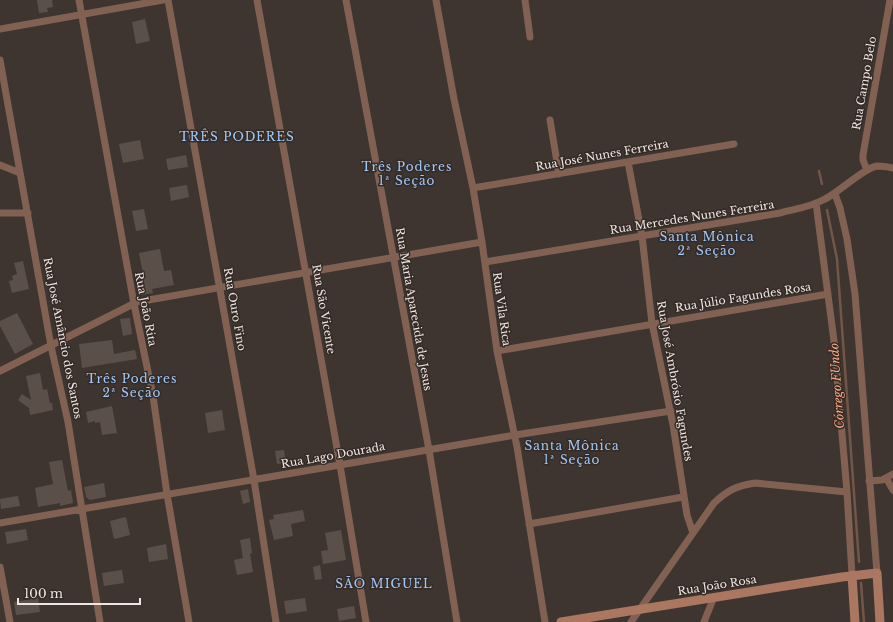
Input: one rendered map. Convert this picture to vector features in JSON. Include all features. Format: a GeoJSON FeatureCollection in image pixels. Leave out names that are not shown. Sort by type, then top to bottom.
{"type":"FeatureCollection","features":[{"type":"Feature","properties":{"kind":"main road","name":"Rua João Rosa"},"geometry":{"type":"LineString","coordinates":[[561,622],[852,575],[877,573]]}},
{"type":"Feature","properties":{"kind":"main road"},"geometry":{"type":"LineString","coordinates":[[877,573],[880,622]]}},
{"type":"Feature","properties":{"kind":"main road"},"geometry":{"type":"LineString","coordinates":[[852,575],[854,622]]}},
{"type":"Feature","properties":{"kind":"street","name":"Rua João Rita"},"geometry":{"type":"LineString","coordinates":[[79,0],[134,304],[153,396],[167,494],[189,622]]}},
{"type":"Feature","properties":{"kind":"street"},"geometry":{"type":"LineString","coordinates":[[0,29],[162,0]]}},
{"type":"Feature","properties":{"kind":"street","name":"Rua Ouro Fino"},"geometry":{"type":"LineString","coordinates":[[168,0],[254,480],[276,622]]}},
{"type":"Feature","properties":{"kind":"street","name":"Rua São Vicente"},"geometry":{"type":"LineString","coordinates":[[257,0],[340,465],[366,622]]}},
{"type":"Feature","properties":{"kind":"street","name":"Rua Maria Aparecida de Jesus"},"geometry":{"type":"LineString","coordinates":[[346,0],[428,450],[457,622]]}},
{"type":"Feature","properties":{"kind":"street","name":"Rua Vila Rica"},"geometry":{"type":"LineString","coordinates":[[436,0],[454,99],[473,188],[497,351],[515,435],[545,622]]}},
{"type":"Feature","properties":{"kind":"street"},"geometry":{"type":"LineString","coordinates":[[524,0],[530,36]]}},
{"type":"Feature","properties":{"kind":"street","name":"Rua Campo Belo"},"geometry":{"type":"LineString","coordinates":[[867,170],[863,160],[863,155],[890,0]]}},
{"type":"Feature","properties":{"kind":"street","name":"Rua José Amâncio dos Santos"},"geometry":{"type":"LineString","coordinates":[[0,60],[51,346],[68,422],[100,622]]}},
{"type":"Feature","properties":{"kind":"street"},"geometry":{"type":"LineString","coordinates":[[550,120],[559,174]]}},
{"type":"Feature","properties":{"kind":"street","name":"Rua José Nunes Ferreira"},"geometry":{"type":"LineString","coordinates":[[473,188],[734,144]]}},
{"type":"Feature","properties":{"kind":"street","name":"Rua José Ambrósio Fagundes"},"geometry":{"type":"LineString","coordinates":[[628,162],[642,236],[652,323],[671,411],[686,515],[693,533]]}},
{"type":"Feature","properties":{"kind":"street"},"geometry":{"type":"LineString","coordinates":[[0,165],[20,173]]}},
{"type":"Feature","properties":{"kind":"street","name":"Rua Mercedes Nunes Ferreira"},"geometry":{"type":"LineString","coordinates":[[485,262],[780,213],[816,204],[830,197],[867,170],[877,166],[893,168]]}},
{"type":"Feature","properties":{"kind":"street"},"geometry":{"type":"LineString","coordinates":[[830,197],[840,208],[854,286],[877,573]]}},
{"type":"Feature","properties":{"kind":"street"},"geometry":{"type":"LineString","coordinates":[[816,204],[835,349],[847,492],[852,575]]}},
{"type":"Feature","properties":{"kind":"street"},"geometry":{"type":"LineString","coordinates":[[0,213],[28,213]]}},
{"type":"Feature","properties":{"kind":"street"},"geometry":{"type":"LineString","coordinates":[[0,371],[134,304],[482,242]]}},
{"type":"Feature","properties":{"kind":"street","name":"Rua Júlio Fagundes Rosa"},"geometry":{"type":"LineString","coordinates":[[497,351],[652,323],[828,294]]}},
{"type":"Feature","properties":{"kind":"street","name":"Rua Lago Dourada"},"geometry":{"type":"LineString","coordinates":[[0,523],[515,435],[671,411]]}},
{"type":"Feature","properties":{"kind":"street"},"geometry":{"type":"LineString","coordinates":[[869,481],[886,478],[893,474]]}},
{"type":"Feature","properties":{"kind":"street"},"geometry":{"type":"LineString","coordinates":[[886,478],[893,490]]}},
{"type":"Feature","properties":{"kind":"street"},"geometry":{"type":"LineString","coordinates":[[631,622],[714,504],[732,489],[755,483],[847,492]]}},
{"type":"Feature","properties":{"kind":"street"},"geometry":{"type":"LineString","coordinates":[[529,524],[683,497]]}},
{"type":"Feature","properties":{"kind":"street"},"geometry":{"type":"LineString","coordinates":[[0,567],[10,622]]}},
{"type":"Feature","properties":{"kind":"street"},"geometry":{"type":"LineString","coordinates":[[704,622],[714,597]]}},
{"type":"Feature","properties":{"kind":"building"},"geometry":{"type":"Polygon","coordinates":[[[37,0],[52,0],[53,7],[47,8],[48,12],[39,13],[37,0]]]}},
{"type":"Feature","properties":{"kind":"building"},"geometry":{"type":"Polygon","coordinates":[[[145,19],[150,41],[136,44],[132,22],[145,19]]]}},
{"type":"Feature","properties":{"kind":"building"},"geometry":{"type":"Polygon","coordinates":[[[140,140],[144,159],[123,163],[119,144],[140,140]]]}},
{"type":"Feature","properties":{"kind":"building"},"geometry":{"type":"Polygon","coordinates":[[[186,155],[188,167],[168,170],[166,159],[186,155]]]}},
{"type":"Feature","properties":{"kind":"building"},"geometry":{"type":"Polygon","coordinates":[[[187,185],[189,197],[171,201],[169,188],[187,185]]]}},
{"type":"Feature","properties":{"kind":"building"},"geometry":{"type":"Polygon","coordinates":[[[144,209],[148,229],[136,231],[132,211],[144,209]]]}},
{"type":"Feature","properties":{"kind":"building"},"geometry":{"type":"Polygon","coordinates":[[[160,249],[164,271],[171,270],[174,285],[152,289],[153,293],[141,295],[138,275],[143,274],[139,253],[160,249]]]}},
{"type":"Feature","properties":{"kind":"building"},"geometry":{"type":"Polygon","coordinates":[[[23,261],[29,289],[12,293],[9,281],[13,280],[12,276],[17,274],[14,263],[23,261]]]}},
{"type":"Feature","properties":{"kind":"building"},"geometry":{"type":"Polygon","coordinates":[[[17,313],[33,344],[15,354],[0,326],[0,321],[17,313]]]}},
{"type":"Feature","properties":{"kind":"building"},"geometry":{"type":"Polygon","coordinates":[[[130,318],[132,334],[123,336],[120,319],[130,318]]]}},
{"type":"Feature","properties":{"kind":"building"},"geometry":{"type":"Polygon","coordinates":[[[112,340],[114,354],[135,350],[137,359],[82,368],[79,344],[112,340]]]}},
{"type":"Feature","properties":{"kind":"building"},"geometry":{"type":"Polygon","coordinates":[[[40,373],[43,390],[47,389],[53,410],[30,415],[29,408],[18,400],[22,394],[31,400],[26,376],[40,373]]]}},
{"type":"Feature","properties":{"kind":"building"},"geometry":{"type":"Polygon","coordinates":[[[112,406],[117,433],[102,435],[100,422],[95,423],[95,421],[88,423],[86,412],[112,406]]]}},
{"type":"Feature","properties":{"kind":"building"},"geometry":{"type":"Polygon","coordinates":[[[222,410],[225,430],[208,433],[205,413],[222,410]]]}},
{"type":"Feature","properties":{"kind":"building"},"geometry":{"type":"Polygon","coordinates":[[[284,450],[286,463],[277,464],[275,451],[284,450]]]}},
{"type":"Feature","properties":{"kind":"building"},"geometry":{"type":"Polygon","coordinates":[[[62,460],[68,491],[71,490],[73,503],[60,506],[60,503],[38,507],[35,488],[53,484],[49,462],[62,460]]]}},
{"type":"Feature","properties":{"kind":"building"},"geometry":{"type":"Polygon","coordinates":[[[104,483],[106,497],[90,500],[86,497],[84,487],[104,483]]]}},
{"type":"Feature","properties":{"kind":"building"},"geometry":{"type":"Polygon","coordinates":[[[248,489],[250,502],[243,504],[240,491],[248,489]]]}},
{"type":"Feature","properties":{"kind":"building"},"geometry":{"type":"Polygon","coordinates":[[[18,496],[20,506],[1,509],[0,499],[18,496]]]}},
{"type":"Feature","properties":{"kind":"building"},"geometry":{"type":"Polygon","coordinates":[[[303,510],[305,521],[291,524],[293,536],[274,540],[269,520],[274,519],[273,515],[303,510]]]}},
{"type":"Feature","properties":{"kind":"building"},"geometry":{"type":"Polygon","coordinates":[[[126,517],[130,535],[114,539],[110,521],[126,517]]]}},
{"type":"Feature","properties":{"kind":"building"},"geometry":{"type":"Polygon","coordinates":[[[26,529],[28,540],[7,544],[5,532],[26,529]]]}},
{"type":"Feature","properties":{"kind":"building"},"geometry":{"type":"Polygon","coordinates":[[[341,530],[346,560],[323,564],[321,551],[328,550],[325,533],[341,530]]]}},
{"type":"Feature","properties":{"kind":"building"},"geometry":{"type":"Polygon","coordinates":[[[250,538],[252,553],[250,554],[253,572],[237,575],[234,560],[243,558],[240,540],[250,538]]]}},
{"type":"Feature","properties":{"kind":"building"},"geometry":{"type":"Polygon","coordinates":[[[166,544],[168,559],[149,562],[147,548],[166,544]]]}},
{"type":"Feature","properties":{"kind":"building"},"geometry":{"type":"Polygon","coordinates":[[[320,565],[322,579],[315,580],[313,567],[320,565]]]}},
{"type":"Feature","properties":{"kind":"building"},"geometry":{"type":"Polygon","coordinates":[[[122,570],[124,583],[104,586],[102,573],[122,570]]]}},
{"type":"Feature","properties":{"kind":"building"},"geometry":{"type":"Polygon","coordinates":[[[38,598],[40,612],[16,615],[14,602],[38,598]]]}},
{"type":"Feature","properties":{"kind":"building"},"geometry":{"type":"Polygon","coordinates":[[[305,598],[307,611],[286,614],[284,601],[305,598]]]}},
{"type":"Feature","properties":{"kind":"building"},"geometry":{"type":"Polygon","coordinates":[[[354,606],[356,618],[339,621],[337,609],[354,606]]]}},
{"type":"Feature","properties":{"kind":"waterway","name":"Córrego FUndo"},"geometry":{"type":"LineString","coordinates":[[819,171],[822,184]]}},
{"type":"Feature","properties":{"kind":"waterway","name":"Córrego FUndo"},"geometry":{"type":"LineString","coordinates":[[827,210],[837,259],[859,562]]}},
{"type":"Feature","properties":{"kind":"waterway"},"geometry":{"type":"LineString","coordinates":[[861,583],[864,622]]}},
{"type":"Feature","properties":{"kind":"district","name":"TRÊS PODERES"},"geometry":{"type":"Point","coordinates":[237,137]}},
{"type":"Feature","properties":{"kind":"district","name":"Três Poderes 1ª Seção"},"geometry":{"type":"Point","coordinates":[407,174]}},
{"type":"Feature","properties":{"kind":"district","name":"Santa Mônica 2ª Seção"},"geometry":{"type":"Point","coordinates":[707,244]}},
{"type":"Feature","properties":{"kind":"district","name":"Três Poderes 2ª Seção"},"geometry":{"type":"Point","coordinates":[132,386]}},
{"type":"Feature","properties":{"kind":"district","name":"Santa Mônica 1ª Seção"},"geometry":{"type":"Point","coordinates":[572,453]}},
{"type":"Feature","properties":{"kind":"district","name":"SÃO MIGUEL"},"geometry":{"type":"Point","coordinates":[384,584]}}]}
